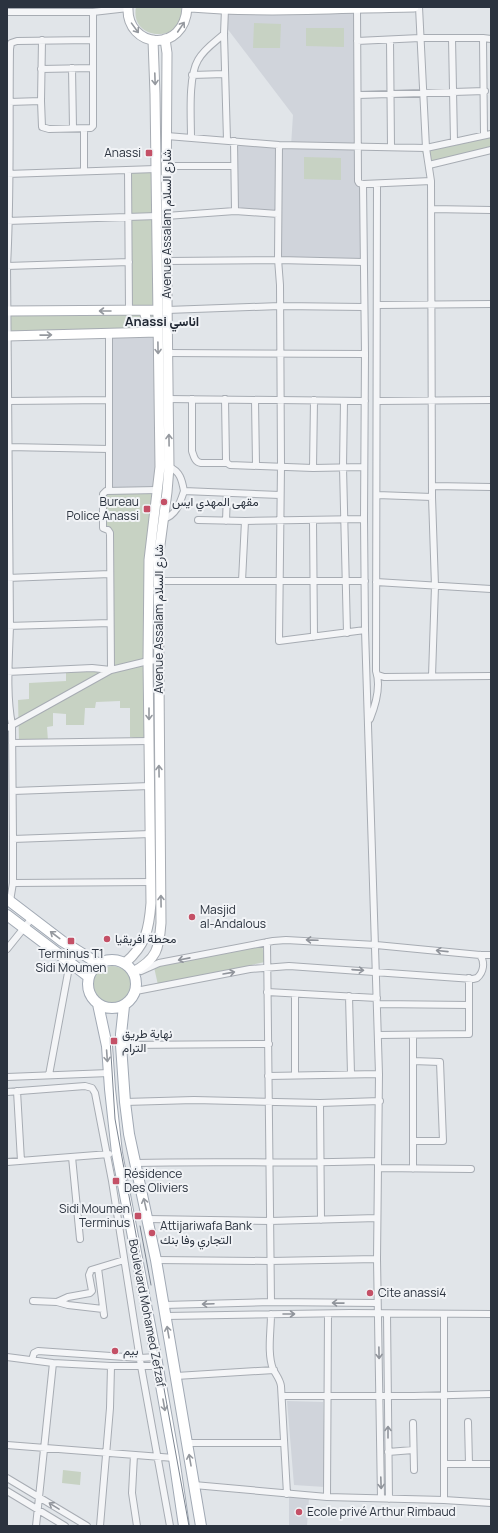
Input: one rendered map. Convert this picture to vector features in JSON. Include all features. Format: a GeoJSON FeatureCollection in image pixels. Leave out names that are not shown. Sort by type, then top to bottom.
{"type":"FeatureCollection","features":[{"type":"Feature","properties":{"kind":"main road"},"geometry":{"type":"LineString","coordinates":[[8,900],[62,941],[99,964]]}},
{"type":"Feature","properties":{"kind":"main road"},"geometry":{"type":"LineString","coordinates":[[7,914],[89,977]]}},
{"type":"Feature","properties":{"kind":"main road"},"geometry":{"type":"LineString","coordinates":[[112,960],[125,963],[134,973],[136,981],[136,991],[130,1002],[124,1006],[110,1009],[98,1004],[92,999],[89,992],[89,977],[93,969],[99,964],[112,960]]}},
{"type":"Feature","properties":{"kind":"main road","name":"Boulevard Mohamed Zefzaf"},"geometry":{"type":"LineString","coordinates":[[98,1004],[106,1042],[109,1073],[112,1154],[156,1362],[174,1458],[184,1526]]}},
{"type":"Feature","properties":{"kind":"main road","name":"Boulevard Mohamed Zefzaf"},"geometry":{"type":"LineString","coordinates":[[124,1006],[121,1045],[129,1134],[156,1260],[201,1526]]}},
{"type":"Feature","properties":{"kind":"street"},"geometry":{"type":"LineString","coordinates":[[7,12],[93,12],[101,9],[128,8],[132,25],[137,32],[144,37],[153,40],[165,39],[175,35],[187,18],[187,7]]}},
{"type":"Feature","properties":{"kind":"street"},"geometry":{"type":"LineString","coordinates":[[191,7],[221,9],[414,7]]}},
{"type":"Feature","properties":{"kind":"street"},"geometry":{"type":"LineString","coordinates":[[357,7],[358,181],[359,183],[363,184],[431,182]]}},
{"type":"Feature","properties":{"kind":"street"},"geometry":{"type":"LineString","coordinates":[[419,7],[422,92],[426,148],[431,182],[432,497],[435,586],[432,676]]}},
{"type":"Feature","properties":{"kind":"street"},"geometry":{"type":"LineString","coordinates":[[221,9],[224,34],[225,74],[234,166],[236,212]]}},
{"type":"Feature","properties":{"kind":"street"},"geometry":{"type":"LineString","coordinates":[[42,40],[42,127],[49,129],[84,129],[93,127],[93,12]]}},
{"type":"Feature","properties":{"kind":"street"},"geometry":{"type":"LineString","coordinates":[[191,138],[192,75],[197,61],[203,52],[224,34]]}},
{"type":"Feature","properties":{"kind":"street"},"geometry":{"type":"LineString","coordinates":[[357,41],[420,38],[483,38],[491,40]]}},
{"type":"Feature","properties":{"kind":"street"},"geometry":{"type":"LineString","coordinates":[[452,38],[454,142]]}},
{"type":"Feature","properties":{"kind":"street"},"geometry":{"type":"LineString","coordinates":[[483,38],[484,92],[488,99],[484,135]]}},
{"type":"Feature","properties":{"kind":"street","name":"Avenue Assalam شارع السلام"},"geometry":{"type":"LineString","coordinates":[[155,954],[160,940],[161,923],[158,581],[156,536],[157,490],[160,467],[158,310],[161,216],[166,166],[167,136],[165,39]]}},
{"type":"Feature","properties":{"kind":"street"},"geometry":{"type":"LineString","coordinates":[[8,900],[13,883],[12,791],[10,783],[12,743],[9,725],[8,672],[7,393],[8,148],[11,43],[17,41],[42,40],[93,40]]}},
{"type":"Feature","properties":{"kind":"street","name":"Avenue Assalam شارع السلام"},"geometry":{"type":"LineString","coordinates":[[125,963],[138,951],[147,933],[151,909],[148,661],[149,560],[163,519],[169,468],[167,261],[156,169],[153,40]]}},
{"type":"Feature","properties":{"kind":"street"},"geometry":{"type":"LineString","coordinates":[[390,40],[391,147]]}},
{"type":"Feature","properties":{"kind":"street"},"geometry":{"type":"LineString","coordinates":[[72,68],[73,128]]}},
{"type":"Feature","properties":{"kind":"street"},"geometry":{"type":"LineString","coordinates":[[42,69],[93,68]]}},
{"type":"Feature","properties":{"kind":"street"},"geometry":{"type":"LineString","coordinates":[[192,75],[225,74]]}},
{"type":"Feature","properties":{"kind":"street"},"geometry":{"type":"LineString","coordinates":[[358,95],[422,92],[484,92]]}},
{"type":"Feature","properties":{"kind":"street"},"geometry":{"type":"LineString","coordinates":[[9,102],[41,101]]}},
{"type":"Feature","properties":{"kind":"street"},"geometry":{"type":"LineString","coordinates":[[84,129],[84,171]]}},
{"type":"Feature","properties":{"kind":"street"},"geometry":{"type":"LineString","coordinates":[[167,136],[279,145],[426,148],[491,134]]}},
{"type":"Feature","properties":{"kind":"street"},"geometry":{"type":"LineString","coordinates":[[279,145],[278,260],[280,306],[281,466],[279,642],[365,630]]}},
{"type":"Feature","properties":{"kind":"street"},"geometry":{"type":"LineString","coordinates":[[429,164],[491,150]]}},
{"type":"Feature","properties":{"kind":"street"},"geometry":{"type":"LineString","coordinates":[[166,166],[234,166]]}},
{"type":"Feature","properties":{"kind":"street"},"geometry":{"type":"LineString","coordinates":[[8,174],[156,169]]}},
{"type":"Feature","properties":{"kind":"street"},"geometry":{"type":"LineString","coordinates":[[128,170],[129,311]]}},
{"type":"Feature","properties":{"kind":"street"},"geometry":{"type":"LineString","coordinates":[[363,184],[365,354],[365,630],[380,1101],[377,1218],[377,1303],[381,1498]]}},
{"type":"Feature","properties":{"kind":"street"},"geometry":{"type":"LineString","coordinates":[[369,722],[376,704],[378,675],[376,671],[378,401],[377,184]]}},
{"type":"Feature","properties":{"kind":"street"},"geometry":{"type":"LineString","coordinates":[[431,209],[491,210]]}},
{"type":"Feature","properties":{"kind":"street"},"geometry":{"type":"LineString","coordinates":[[8,221],[236,212],[278,214]]}},
{"type":"Feature","properties":{"kind":"street"},"geometry":{"type":"LineString","coordinates":[[167,261],[278,260],[363,262]]}},
{"type":"Feature","properties":{"kind":"street"},"geometry":{"type":"LineString","coordinates":[[7,266],[129,262]]}},
{"type":"Feature","properties":{"kind":"street"},"geometry":{"type":"LineString","coordinates":[[377,305],[491,304]]}},
{"type":"Feature","properties":{"kind":"street"},"geometry":{"type":"LineString","coordinates":[[167,310],[280,306],[364,308]]}},
{"type":"Feature","properties":{"kind":"street"},"geometry":{"type":"LineString","coordinates":[[7,311],[158,310]]}},
{"type":"Feature","properties":{"kind":"street"},"geometry":{"type":"LineString","coordinates":[[144,311],[147,322],[144,332]]}},
{"type":"Feature","properties":{"kind":"street"},"geometry":{"type":"LineString","coordinates":[[7,336],[158,332]]}},
{"type":"Feature","properties":{"kind":"street"},"geometry":{"type":"LineString","coordinates":[[109,333],[109,491]]}},
{"type":"Feature","properties":{"kind":"street"},"geometry":{"type":"LineString","coordinates":[[168,354],[365,354]]}},
{"type":"Feature","properties":{"kind":"street"},"geometry":{"type":"LineString","coordinates":[[168,399],[364,401]]}},
{"type":"Feature","properties":{"kind":"street"},"geometry":{"type":"LineString","coordinates":[[192,399],[192,452],[197,462],[227,463],[230,465],[313,468],[364,467]]}},
{"type":"Feature","properties":{"kind":"street"},"geometry":{"type":"LineString","coordinates":[[225,399],[227,463]]}},
{"type":"Feature","properties":{"kind":"street"},"geometry":{"type":"LineString","coordinates":[[8,401],[109,400]]}},
{"type":"Feature","properties":{"kind":"street"},"geometry":{"type":"LineString","coordinates":[[255,400],[256,465]]}},
{"type":"Feature","properties":{"kind":"street"},"geometry":{"type":"LineString","coordinates":[[313,468],[314,400]]}},
{"type":"Feature","properties":{"kind":"street"},"geometry":{"type":"LineString","coordinates":[[378,401],[491,400]]}},
{"type":"Feature","properties":{"kind":"street"},"geometry":{"type":"LineString","coordinates":[[344,401],[343,467],[347,633]]}},
{"type":"Feature","properties":{"kind":"street"},"geometry":{"type":"LineString","coordinates":[[8,447],[109,449]]}},
{"type":"Feature","properties":{"kind":"street"},"geometry":{"type":"LineString","coordinates":[[163,519],[168,518],[178,508],[184,491],[181,477],[178,472],[169,468]]}},
{"type":"Feature","properties":{"kind":"street"},"geometry":{"type":"LineString","coordinates":[[433,486],[491,487]]}},
{"type":"Feature","properties":{"kind":"street"},"geometry":{"type":"LineString","coordinates":[[111,670],[110,533],[108,530],[104,529],[103,494],[109,491],[157,490]]}},
{"type":"Feature","properties":{"kind":"street"},"geometry":{"type":"LineString","coordinates":[[184,491],[280,495]]}},
{"type":"Feature","properties":{"kind":"street"},"geometry":{"type":"LineString","coordinates":[[226,521],[227,493]]}},
{"type":"Feature","properties":{"kind":"street"},"geometry":{"type":"LineString","coordinates":[[377,494],[432,497]]}},
{"type":"Feature","properties":{"kind":"street"},"geometry":{"type":"LineString","coordinates":[[198,520],[280,521],[364,519]]}},
{"type":"Feature","properties":{"kind":"street"},"geometry":{"type":"LineString","coordinates":[[313,520],[314,637]]}},
{"type":"Feature","properties":{"kind":"street"},"geometry":{"type":"LineString","coordinates":[[242,581],[245,521]]}},
{"type":"Feature","properties":{"kind":"street"},"geometry":{"type":"LineString","coordinates":[[8,578],[110,574]]}},
{"type":"Feature","properties":{"kind":"street"},"geometry":{"type":"LineString","coordinates":[[158,581],[365,581]]}},
{"type":"Feature","properties":{"kind":"street"},"geometry":{"type":"LineString","coordinates":[[376,582],[491,588]]}},
{"type":"Feature","properties":{"kind":"street"},"geometry":{"type":"LineString","coordinates":[[9,626],[110,623]]}},
{"type":"Feature","properties":{"kind":"street"},"geometry":{"type":"LineString","coordinates":[[9,725],[111,670],[158,660]]}},
{"type":"Feature","properties":{"kind":"street"},"geometry":{"type":"LineString","coordinates":[[8,672],[92,668],[111,670]]}},
{"type":"Feature","properties":{"kind":"street"},"geometry":{"type":"LineString","coordinates":[[378,675],[384,677],[491,676]]}},
{"type":"Feature","properties":{"kind":"street"},"geometry":{"type":"LineString","coordinates":[[12,743],[149,741]]}},
{"type":"Feature","properties":{"kind":"street"},"geometry":{"type":"LineString","coordinates":[[12,791],[150,786]]}},
{"type":"Feature","properties":{"kind":"street"},"geometry":{"type":"LineString","coordinates":[[13,839],[150,834]]}},
{"type":"Feature","properties":{"kind":"street"},"geometry":{"type":"LineString","coordinates":[[13,883],[151,882]]}},
{"type":"Feature","properties":{"kind":"street"},"geometry":{"type":"LineString","coordinates":[[7,949],[32,918]]}},
{"type":"Feature","properties":{"kind":"street"},"geometry":{"type":"LineString","coordinates":[[134,973],[159,963],[267,942],[286,940],[376,944],[480,955],[491,954]]}},
{"type":"Feature","properties":{"kind":"street"},"geometry":{"type":"LineString","coordinates":[[267,942],[271,1302]]}},
{"type":"Feature","properties":{"kind":"street"},"geometry":{"type":"LineString","coordinates":[[155,954],[155,960],[159,963]]}},
{"type":"Feature","properties":{"kind":"street"},"geometry":{"type":"LineString","coordinates":[[134,973],[148,963],[155,954]]}},
{"type":"Feature","properties":{"kind":"street"},"geometry":{"type":"LineString","coordinates":[[136,991],[219,974],[267,967],[289,966],[477,978],[481,974],[484,962],[480,955]]}},
{"type":"Feature","properties":{"kind":"street"},"geometry":{"type":"LineString","coordinates":[[49,1075],[70,962]]}},
{"type":"Feature","properties":{"kind":"street"},"geometry":{"type":"LineString","coordinates":[[378,1035],[469,1034],[469,978]]}},
{"type":"Feature","properties":{"kind":"street"},"geometry":{"type":"LineString","coordinates":[[267,992],[349,996],[377,1001],[469,1005]]}},
{"type":"Feature","properties":{"kind":"street"},"geometry":{"type":"LineString","coordinates":[[295,994],[295,1075]]}},
{"type":"Feature","properties":{"kind":"street"},"geometry":{"type":"LineString","coordinates":[[349,996],[351,1074]]}},
{"type":"Feature","properties":{"kind":"street"},"geometry":{"type":"LineString","coordinates":[[413,1035],[413,1168]]}},
{"type":"Feature","properties":{"kind":"street"},"geometry":{"type":"LineString","coordinates":[[121,1045],[268,1044]]}},
{"type":"Feature","properties":{"kind":"street"},"geometry":{"type":"LineString","coordinates":[[413,1061],[440,1062],[443,1141],[413,1141]]}},
{"type":"Feature","properties":{"kind":"street"},"geometry":{"type":"LineString","coordinates":[[7,1077],[109,1073]]}},
{"type":"Feature","properties":{"kind":"street"},"geometry":{"type":"LineString","coordinates":[[268,1076],[379,1074]]}},
{"type":"Feature","properties":{"kind":"street"},"geometry":{"type":"LineString","coordinates":[[7,1092],[85,1086],[92,1088],[95,1093],[112,1154],[124,1260],[141,1366],[170,1526]]}},
{"type":"Feature","properties":{"kind":"street"},"geometry":{"type":"LineString","coordinates":[[16,1091],[21,1161]]}},
{"type":"Feature","properties":{"kind":"street"},"geometry":{"type":"LineString","coordinates":[[125,1102],[194,1100],[320,1103],[380,1101]]}},
{"type":"Feature","properties":{"kind":"street"},"geometry":{"type":"LineString","coordinates":[[320,1103],[321,1220]]}},
{"type":"Feature","properties":{"kind":"street"},"geometry":{"type":"LineString","coordinates":[[7,1162],[112,1154]]}},
{"type":"Feature","properties":{"kind":"street"},"geometry":{"type":"LineString","coordinates":[[72,1157],[80,1239]]}},
{"type":"Feature","properties":{"kind":"street"},"geometry":{"type":"LineString","coordinates":[[135,1162],[199,1161],[320,1163],[413,1168],[471,1169]]}},
{"type":"Feature","properties":{"kind":"street"},"geometry":{"type":"LineString","coordinates":[[148,1219],[270,1221],[377,1218]]}},
{"type":"Feature","properties":{"kind":"street"},"geometry":{"type":"LineString","coordinates":[[156,1260],[270,1261],[377,1259]]}},
{"type":"Feature","properties":{"kind":"street"},"geometry":{"type":"LineString","coordinates":[[57,1302],[68,1297],[90,1293],[91,1270],[124,1260]]}},
{"type":"Feature","properties":{"kind":"street"},"geometry":{"type":"LineString","coordinates":[[33,1301],[57,1302],[104,1312],[98,1268]]}},
{"type":"Feature","properties":{"kind":"street"},"geometry":{"type":"LineString","coordinates":[[165,1310],[271,1302],[377,1303]]}},
{"type":"Feature","properties":{"kind":"street"},"geometry":{"type":"LineString","coordinates":[[165,1310],[271,1314],[491,1314]]}},
{"type":"Feature","properties":{"kind":"street"},"geometry":{"type":"LineString","coordinates":[[271,1314],[271,1352],[274,1370],[279,1378],[282,1396],[287,1494]]}},
{"type":"Feature","properties":{"kind":"street"},"geometry":{"type":"LineString","coordinates":[[327,1497],[328,1314]]}},
{"type":"Feature","properties":{"kind":"street"},"geometry":{"type":"LineString","coordinates":[[387,1314],[389,1499]]}},
{"type":"Feature","properties":{"kind":"street"},"geometry":{"type":"LineString","coordinates":[[444,1314],[444,1500]]}},
{"type":"Feature","properties":{"kind":"street"},"geometry":{"type":"LineString","coordinates":[[32,1360],[34,1353],[38,1350],[140,1358],[156,1362]]}},
{"type":"Feature","properties":{"kind":"street"},"geometry":{"type":"LineString","coordinates":[[7,1357],[53,1363],[111,1366],[141,1366],[156,1362]]}},
{"type":"Feature","properties":{"kind":"street"},"geometry":{"type":"LineString","coordinates":[[36,1526],[53,1363]]}},
{"type":"Feature","properties":{"kind":"street"},"geometry":{"type":"LineString","coordinates":[[100,1526],[110,1408],[111,1366]]}},
{"type":"Feature","properties":{"kind":"street"},"geometry":{"type":"LineString","coordinates":[[176,1376],[274,1370]]}},
{"type":"Feature","properties":{"kind":"street"},"geometry":{"type":"LineString","coordinates":[[282,1396],[491,1394]]}},
{"type":"Feature","properties":{"kind":"street"},"geometry":{"type":"LineString","coordinates":[[468,1422],[469,1464]]}},
{"type":"Feature","properties":{"kind":"street"},"geometry":{"type":"LineString","coordinates":[[414,1423],[414,1470]]}},
{"type":"Feature","properties":{"kind":"street"},"geometry":{"type":"LineString","coordinates":[[187,1443],[284,1443]]}},
{"type":"Feature","properties":{"kind":"street"},"geometry":{"type":"LineString","coordinates":[[7,1444],[174,1458]]}},
{"type":"Feature","properties":{"kind":"street"},"geometry":{"type":"LineString","coordinates":[[388,1452],[413,1450]]}},
{"type":"Feature","properties":{"kind":"street"},"geometry":{"type":"LineString","coordinates":[[134,1455],[132,1493],[138,1526]]}},
{"type":"Feature","properties":{"kind":"street"},"geometry":{"type":"LineString","coordinates":[[444,1464],[491,1464]]}},
{"type":"Feature","properties":{"kind":"street"},"geometry":{"type":"LineString","coordinates":[[7,1478],[87,1526]]}},
{"type":"Feature","properties":{"kind":"street"},"geometry":{"type":"LineString","coordinates":[[194,1485],[327,1497],[444,1500],[491,1503]]}},
{"type":"Feature","properties":{"kind":"street"},"geometry":{"type":"LineString","coordinates":[[7,1491],[65,1526]]}},
{"type":"Feature","properties":{"kind":"shaded area"},"geometry":{"type":"Polygon","coordinates":[[[354,7],[356,171],[361,181],[363,259],[279,258],[278,213],[233,214],[232,141],[291,146],[293,115],[223,23],[223,13],[354,7]]]}},
{"type":"Feature","properties":{"kind":"shaded area"},"geometry":{"type":"Polygon","coordinates":[[[158,332],[157,490],[109,491],[109,333],[158,332]]]}},
{"type":"Feature","properties":{"kind":"shaded area"},"geometry":{"type":"Polygon","coordinates":[[[287,1401],[323,1402],[325,1487],[294,1485],[287,1401]]]}},
{"type":"Feature","properties":{"kind":"shaded area","name":"Ecole privé Arthur Rimbaud"},"geometry":{"type":"Polygon","coordinates":[[[289,1496],[309,1498],[307,1526],[289,1526],[289,1496]]]}},
{"type":"Feature","properties":{"kind":"green space"},"geometry":{"type":"Polygon","coordinates":[[[136,7],[181,7],[181,19],[176,28],[168,32],[158,34],[149,32],[141,27],[136,19],[136,7]]]}},
{"type":"Feature","properties":{"kind":"green space"},"geometry":{"type":"Polygon","coordinates":[[[254,23],[281,24],[280,48],[253,48],[254,23]]]}},
{"type":"Feature","properties":{"kind":"green space"},"geometry":{"type":"Polygon","coordinates":[[[306,28],[344,28],[344,47],[306,46],[306,28]]]}},
{"type":"Feature","properties":{"kind":"green space"},"geometry":{"type":"Polygon","coordinates":[[[491,132],[491,147],[426,165],[422,151],[491,132]]]}},
{"type":"Feature","properties":{"kind":"green space"},"geometry":{"type":"Polygon","coordinates":[[[304,157],[341,158],[341,180],[304,179],[304,157]]]}},
{"type":"Feature","properties":{"kind":"green space"},"geometry":{"type":"Polygon","coordinates":[[[156,169],[158,332],[7,335],[7,314],[129,311],[128,170],[156,169]]]}},
{"type":"Feature","properties":{"kind":"green space"},"geometry":{"type":"Polygon","coordinates":[[[157,490],[155,512],[149,741],[130,737],[130,708],[120,708],[120,701],[96,702],[95,708],[85,708],[84,725],[66,725],[66,714],[53,713],[53,726],[47,727],[48,741],[19,741],[18,700],[29,699],[29,683],[66,681],[66,672],[111,670],[109,529],[104,529],[104,492],[157,490]]]}},
{"type":"Feature","properties":{"kind":"green space"},"geometry":{"type":"Polygon","coordinates":[[[262,944],[265,962],[158,985],[154,967],[262,944]]]}},
{"type":"Feature","properties":{"kind":"green space"},"geometry":{"type":"Polygon","coordinates":[[[112,966],[120,968],[126,972],[130,978],[132,986],[130,994],[126,1000],[120,1004],[112,1006],[104,1004],[98,1000],[94,994],[92,986],[94,978],[98,972],[104,968],[112,966]]]}},
{"type":"Feature","properties":{"kind":"green space"},"geometry":{"type":"Polygon","coordinates":[[[63,1470],[81,1472],[80,1485],[62,1483],[63,1470]]]}},
{"type":"Feature","properties":{"kind":"tram line"},"geometry":{"type":"LineString","coordinates":[[110,1038],[115,1119],[189,1526]]}},
{"type":"Feature","properties":{"kind":"tram line"},"geometry":{"type":"LineString","coordinates":[[140,1226],[151,1285]]}},
{"type":"Feature","properties":{"kind":"place","name":"Anassi"},"geometry":{"type":"Point","coordinates":[149,153]}},
{"type":"Feature","properties":{"kind":"place","name":"مقهى المهدي ايس"},"geometry":{"type":"Point","coordinates":[164,502]}},
{"type":"Feature","properties":{"kind":"place","name":"Bureau Police Anassi"},"geometry":{"type":"Point","coordinates":[147,509]}},
{"type":"Feature","properties":{"kind":"place","name":"Masjid al-Andalous"},"geometry":{"type":"Point","coordinates":[192,917]}},
{"type":"Feature","properties":{"kind":"place","name":"محطة افريقيا"},"geometry":{"type":"Point","coordinates":[107,939]}},
{"type":"Feature","properties":{"kind":"place","name":"Terminus T1 Sidi Moumen"},"geometry":{"type":"Point","coordinates":[71,941]}},
{"type":"Feature","properties":{"kind":"place","name":"نهاية طريق الترام"},"geometry":{"type":"Point","coordinates":[114,1041]}},
{"type":"Feature","properties":{"kind":"place","name":"Résidence Des Oliviers"},"geometry":{"type":"Point","coordinates":[116,1181]}},
{"type":"Feature","properties":{"kind":"place","name":"Sidi Moumen Terminus"},"geometry":{"type":"Point","coordinates":[138,1216]}},
{"type":"Feature","properties":{"kind":"place","name":"Attijariwafa Bank التجاري وفا بنك"},"geometry":{"type":"Point","coordinates":[152,1233]}},
{"type":"Feature","properties":{"kind":"place","name":"Cite anassi4"},"geometry":{"type":"Point","coordinates":[370,1293]}},
{"type":"Feature","properties":{"kind":"place","name":"بيم"},"geometry":{"type":"Point","coordinates":[115,1351]}},
{"type":"Feature","properties":{"kind":"place","name":"Ecole privé Arthur Rimbaud"},"geometry":{"type":"Point","coordinates":[299,1512]}},
{"type":"Feature","properties":{"kind":"district","name":"Anassi اناسي"},"geometry":{"type":"Point","coordinates":[162,321]}}]}
